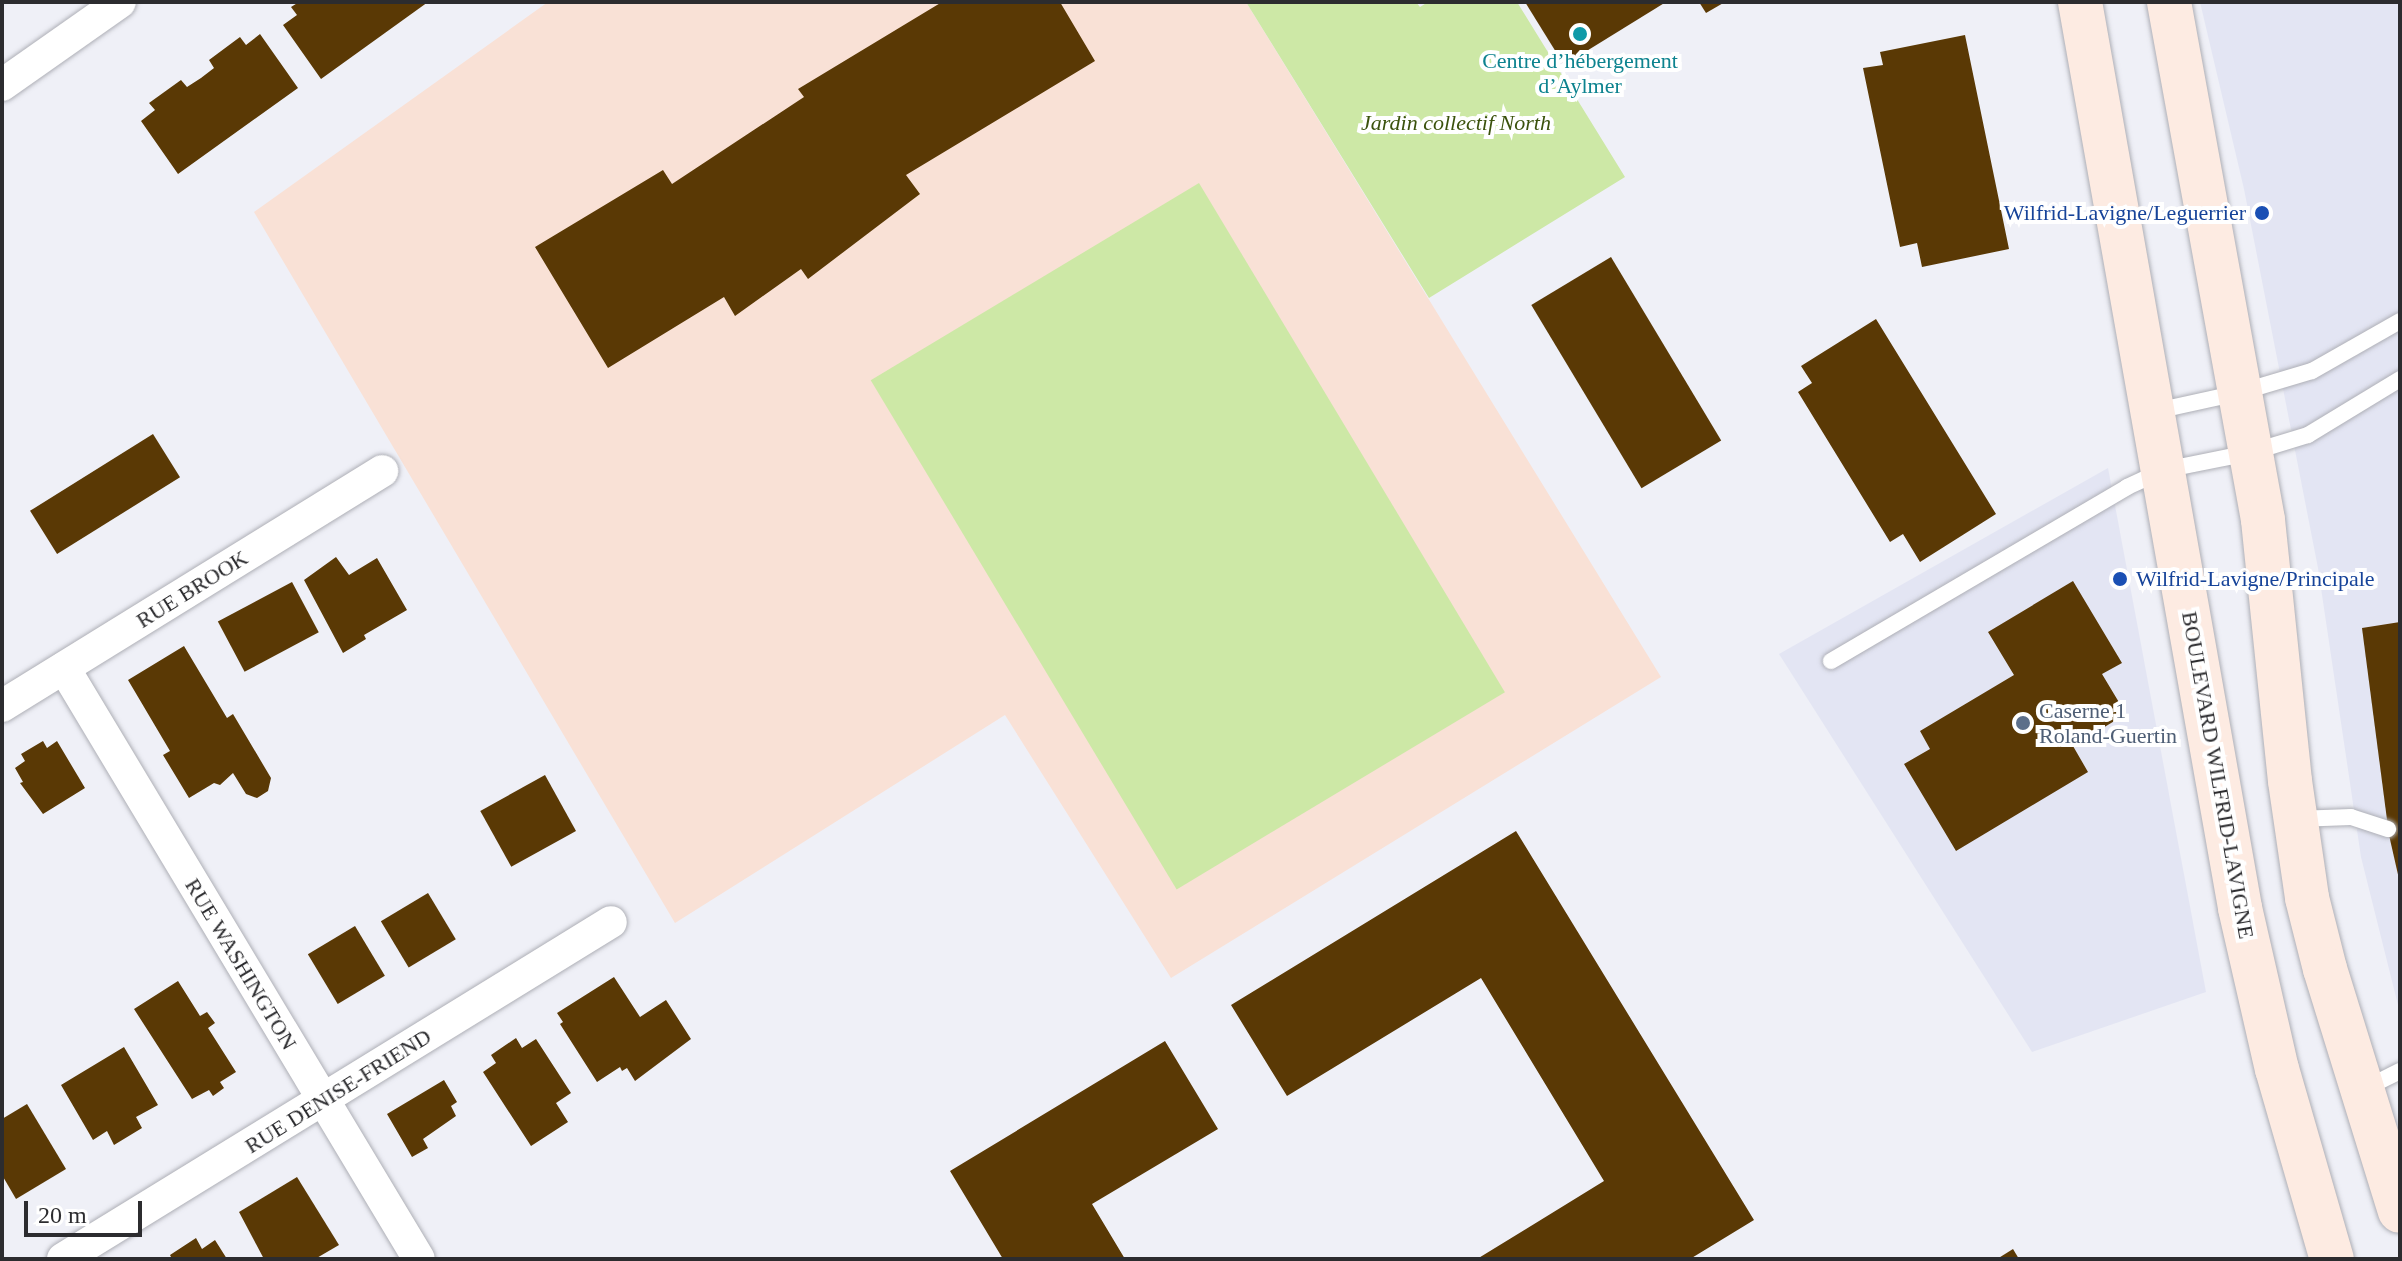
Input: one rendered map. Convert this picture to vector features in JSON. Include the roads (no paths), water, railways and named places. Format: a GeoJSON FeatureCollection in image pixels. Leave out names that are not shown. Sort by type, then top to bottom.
{"type":"FeatureCollection","features":[{"type":"Feature","properties":{"kind":"main road","name":"BOULEVARD WILFRID-LAVIGNE"},"geometry":{"type":"LineString","coordinates":[[2080,2],[2240,908],[2277,1069],[2332,1259]]}},
{"type":"Feature","properties":{"kind":"main road"},"geometry":{"type":"LineString","coordinates":[[2169,2],[2263,520],[2295,819],[2307,898],[2381,1080],[2400,1211]]}},
{"type":"Feature","properties":{"kind":"street"},"geometry":{"type":"LineString","coordinates":[[2,85],[120,2]]}},
{"type":"Feature","properties":{"kind":"street","name":"RUE BROOK"},"geometry":{"type":"LineString","coordinates":[[2,706],[382,471]]}},
{"type":"Feature","properties":{"kind":"street","name":"RUE WASHINGTON"},"geometry":{"type":"LineString","coordinates":[[64,668],[419,1259]]}},
{"type":"Feature","properties":{"kind":"street","name":"RUE DENISE-FRIEND"},"geometry":{"type":"LineString","coordinates":[[63,1259],[611,922]]}},
{"type":"Feature","properties":{"kind":"lane"},"geometry":{"type":"LineString","coordinates":[[2152,412],[2238,393],[2312,371],[2400,321]]}},
{"type":"Feature","properties":{"kind":"lane"},"geometry":{"type":"LineString","coordinates":[[1831,661],[2127,487],[2164,470],[2249,453],[2308,435],[2400,379]]}},
{"type":"Feature","properties":{"kind":"lane"},"geometry":{"type":"LineString","coordinates":[[2295,819],[2351,817],[2388,829]]}},
{"type":"Feature","properties":{"kind":"place","name":"Centre d’hébergement d’Aylmer"},"geometry":{"type":"Point","coordinates":[1580,34]}},
{"type":"Feature","properties":{"kind":"place","name":"Wilfrid-Lavigne/Leguerrier"},"geometry":{"type":"Point","coordinates":[2262,213]}},
{"type":"Feature","properties":{"kind":"place","name":"Wilfrid-Lavigne/Principale"},"geometry":{"type":"Point","coordinates":[2120,579]}},
{"type":"Feature","properties":{"kind":"place","name":"Caserne 1 Roland-Guertin"},"geometry":{"type":"Point","coordinates":[2023,723]}},
{"type":"Feature","properties":{"kind":"park label","name":"Jardin collectif North"},"geometry":{"type":"Point","coordinates":[1456,123]}}]}
